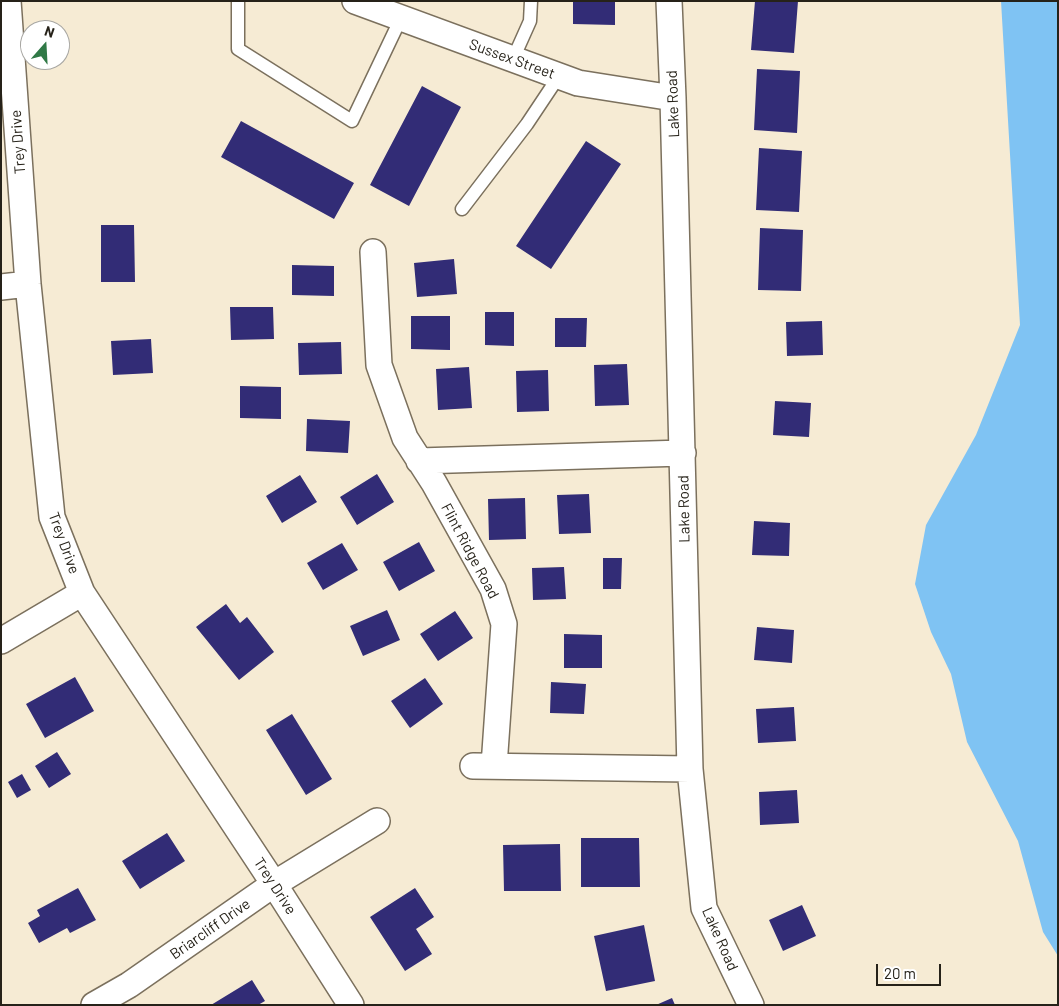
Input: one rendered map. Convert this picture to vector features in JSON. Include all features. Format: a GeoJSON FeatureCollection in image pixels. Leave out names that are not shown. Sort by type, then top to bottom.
{"type":"FeatureCollection","features":[{"type":"Feature","properties":{"kind":"street","name":"Trey Drive"},"geometry":{"type":"LineString","coordinates":[[8,1],[28,284],[52,517],[82,593],[274,884],[351,1005]]}},
{"type":"Feature","properties":{"kind":"street","name":"Sussex Street"},"geometry":{"type":"LineString","coordinates":[[355,1],[578,83],[673,98]]}},
{"type":"Feature","properties":{"kind":"street","name":"Lake Road"},"geometry":{"type":"LineString","coordinates":[[669,1],[683,453],[690,769],[704,908],[751,1005]]}},
{"type":"Feature","properties":{"kind":"street","name":"Flint Ridge Road"},"geometry":{"type":"LineString","coordinates":[[373,252],[379,364],[405,438],[434,483],[493,589],[504,624],[483,766],[690,769]]}},
{"type":"Feature","properties":{"kind":"street"},"geometry":{"type":"LineString","coordinates":[[1,287],[28,284]]}},
{"type":"Feature","properties":{"kind":"street"},"geometry":{"type":"LineString","coordinates":[[419,460],[683,453]]}},
{"type":"Feature","properties":{"kind":"street"},"geometry":{"type":"LineString","coordinates":[[1,641],[82,593]]}},
{"type":"Feature","properties":{"kind":"street","name":"Briarcliff Drive"},"geometry":{"type":"LineString","coordinates":[[94,1005],[129,985],[274,884],[377,821]]}},
{"type":"Feature","properties":{"kind":"lane"},"geometry":{"type":"LineString","coordinates":[[238,1],[238,49],[352,121],[401,18]]}},
{"type":"Feature","properties":{"kind":"lane"},"geometry":{"type":"LineString","coordinates":[[513,59],[530,21],[530,1]]}},
{"type":"Feature","properties":{"kind":"lane"},"geometry":{"type":"LineString","coordinates":[[462,209],[527,124],[559,76]]}},
{"type":"Feature","properties":{"kind":"water"},"geometry":{"type":"Polygon","coordinates":[[[1001,1],[1058,1],[1058,956],[1043,932],[1018,841],[967,742],[951,674],[931,632],[915,584],[926,525],[976,435],[1020,325],[1001,1]]]}},
{"type":"Feature","properties":{"kind":"building"},"geometry":{"type":"Polygon","coordinates":[[[573,1],[615,1],[615,25],[573,24],[573,1]]]}},
{"type":"Feature","properties":{"kind":"building"},"geometry":{"type":"Polygon","coordinates":[[[755,1],[798,1],[794,53],[751,50],[755,1]]]}},
{"type":"Feature","properties":{"kind":"building"},"geometry":{"type":"Polygon","coordinates":[[[757,69],[800,71],[797,133],[754,130],[757,69]]]}},
{"type":"Feature","properties":{"kind":"building"},"geometry":{"type":"Polygon","coordinates":[[[422,86],[461,107],[409,206],[370,185],[422,86]]]}},
{"type":"Feature","properties":{"kind":"building"},"geometry":{"type":"Polygon","coordinates":[[[241,121],[354,183],[334,219],[221,157],[241,121]]]}},
{"type":"Feature","properties":{"kind":"building"},"geometry":{"type":"Polygon","coordinates":[[[586,141],[621,164],[551,269],[516,246],[586,141]]]}},
{"type":"Feature","properties":{"kind":"building"},"geometry":{"type":"Polygon","coordinates":[[[759,148],[802,151],[799,212],[756,210],[759,148]]]}},
{"type":"Feature","properties":{"kind":"building"},"geometry":{"type":"Polygon","coordinates":[[[101,225],[134,225],[135,282],[101,282],[101,225]]]}},
{"type":"Feature","properties":{"kind":"building"},"geometry":{"type":"Polygon","coordinates":[[[760,228],[803,230],[801,291],[758,290],[760,228]]]}},
{"type":"Feature","properties":{"kind":"building"},"geometry":{"type":"Polygon","coordinates":[[[454,259],[457,294],[417,297],[414,263],[454,259]]]}},
{"type":"Feature","properties":{"kind":"building"},"geometry":{"type":"Polygon","coordinates":[[[292,265],[334,266],[334,296],[292,295],[292,265]]]}},
{"type":"Feature","properties":{"kind":"building"},"geometry":{"type":"Polygon","coordinates":[[[230,307],[273,307],[274,339],[231,340],[230,307]]]}},
{"type":"Feature","properties":{"kind":"building"},"geometry":{"type":"Polygon","coordinates":[[[485,312],[514,312],[514,346],[485,345],[485,312]]]}},
{"type":"Feature","properties":{"kind":"building"},"geometry":{"type":"Polygon","coordinates":[[[411,316],[450,316],[450,350],[411,349],[411,316]]]}},
{"type":"Feature","properties":{"kind":"building"},"geometry":{"type":"Polygon","coordinates":[[[555,318],[587,318],[586,347],[555,347],[555,318]]]}},
{"type":"Feature","properties":{"kind":"building"},"geometry":{"type":"Polygon","coordinates":[[[822,321],[823,355],[787,356],[786,322],[822,321]]]}},
{"type":"Feature","properties":{"kind":"building"},"geometry":{"type":"Polygon","coordinates":[[[151,339],[153,373],[113,375],[111,341],[151,339]]]}},
{"type":"Feature","properties":{"kind":"building"},"geometry":{"type":"Polygon","coordinates":[[[341,342],[342,374],[299,375],[298,343],[341,342]]]}},
{"type":"Feature","properties":{"kind":"building"},"geometry":{"type":"Polygon","coordinates":[[[627,364],[629,405],[595,406],[594,365],[627,364]]]}},
{"type":"Feature","properties":{"kind":"building"},"geometry":{"type":"Polygon","coordinates":[[[469,367],[472,408],[438,410],[436,369],[469,367]]]}},
{"type":"Feature","properties":{"kind":"building"},"geometry":{"type":"Polygon","coordinates":[[[548,370],[549,411],[517,412],[516,371],[548,370]]]}},
{"type":"Feature","properties":{"kind":"building"},"geometry":{"type":"Polygon","coordinates":[[[240,386],[281,387],[281,419],[240,418],[240,386]]]}},
{"type":"Feature","properties":{"kind":"building"},"geometry":{"type":"Polygon","coordinates":[[[775,401],[811,403],[809,437],[773,435],[775,401]]]}},
{"type":"Feature","properties":{"kind":"building"},"geometry":{"type":"Polygon","coordinates":[[[307,419],[350,421],[348,453],[306,451],[307,419]]]}},
{"type":"Feature","properties":{"kind":"building"},"geometry":{"type":"Polygon","coordinates":[[[377,474],[394,502],[357,525],[340,497],[377,474]]]}},
{"type":"Feature","properties":{"kind":"building"},"geometry":{"type":"Polygon","coordinates":[[[300,475],[317,502],[282,523],[266,496],[300,475]]]}},
{"type":"Feature","properties":{"kind":"building"},"geometry":{"type":"Polygon","coordinates":[[[589,494],[591,533],[559,534],[557,495],[589,494]]]}},
{"type":"Feature","properties":{"kind":"building"},"geometry":{"type":"Polygon","coordinates":[[[525,498],[526,539],[489,540],[488,499],[525,498]]]}},
{"type":"Feature","properties":{"kind":"building"},"geometry":{"type":"Polygon","coordinates":[[[754,521],[790,523],[789,556],[752,555],[754,521]]]}},
{"type":"Feature","properties":{"kind":"building"},"geometry":{"type":"Polygon","coordinates":[[[419,542],[435,571],[399,591],[383,562],[419,542]]]}},
{"type":"Feature","properties":{"kind":"building"},"geometry":{"type":"Polygon","coordinates":[[[342,543],[358,570],[323,590],[307,563],[342,543]]]}},
{"type":"Feature","properties":{"kind":"building"},"geometry":{"type":"Polygon","coordinates":[[[603,558],[622,558],[621,589],[603,589],[603,558]]]}},
{"type":"Feature","properties":{"kind":"building"},"geometry":{"type":"Polygon","coordinates":[[[564,567],[566,599],[533,600],[532,568],[564,567]]]}},
{"type":"Feature","properties":{"kind":"building"},"geometry":{"type":"Polygon","coordinates":[[[226,604],[240,623],[247,617],[274,652],[239,680],[196,627],[226,604]]]}},
{"type":"Feature","properties":{"kind":"building"},"geometry":{"type":"Polygon","coordinates":[[[387,610],[400,640],[363,656],[350,626],[387,610]]]}},
{"type":"Feature","properties":{"kind":"building"},"geometry":{"type":"Polygon","coordinates":[[[455,611],[473,638],[438,661],[420,634],[455,611]]]}},
{"type":"Feature","properties":{"kind":"building"},"geometry":{"type":"Polygon","coordinates":[[[757,627],[794,630],[792,663],[754,660],[757,627]]]}},
{"type":"Feature","properties":{"kind":"building"},"geometry":{"type":"Polygon","coordinates":[[[564,634],[602,635],[602,668],[564,668],[564,634]]]}},
{"type":"Feature","properties":{"kind":"building"},"geometry":{"type":"Polygon","coordinates":[[[75,677],[94,711],[45,738],[26,704],[75,677]]]}},
{"type":"Feature","properties":{"kind":"building"},"geometry":{"type":"Polygon","coordinates":[[[425,678],[443,704],[410,728],[391,701],[425,678]]]}},
{"type":"Feature","properties":{"kind":"building"},"geometry":{"type":"Polygon","coordinates":[[[551,682],[586,684],[584,714],[550,713],[551,682]]]}},
{"type":"Feature","properties":{"kind":"building"},"geometry":{"type":"Polygon","coordinates":[[[794,707],[796,741],[758,743],[756,709],[794,707]]]}},
{"type":"Feature","properties":{"kind":"building"},"geometry":{"type":"Polygon","coordinates":[[[292,714],[332,779],[306,795],[266,730],[292,714]]]}},
{"type":"Feature","properties":{"kind":"building"},"geometry":{"type":"Polygon","coordinates":[[[57,752],[71,774],[49,788],[35,766],[57,752]]]}},
{"type":"Feature","properties":{"kind":"building"},"geometry":{"type":"Polygon","coordinates":[[[22,774],[31,790],[17,798],[8,782],[22,774]]]}},
{"type":"Feature","properties":{"kind":"building"},"geometry":{"type":"Polygon","coordinates":[[[797,790],[799,823],[760,825],[759,792],[797,790]]]}},
{"type":"Feature","properties":{"kind":"building"},"geometry":{"type":"Polygon","coordinates":[[[167,833],[185,861],[140,889],[122,861],[167,833]]]}},
{"type":"Feature","properties":{"kind":"building"},"geometry":{"type":"Polygon","coordinates":[[[581,838],[639,838],[640,887],[581,887],[581,838]]]}},
{"type":"Feature","properties":{"kind":"building"},"geometry":{"type":"Polygon","coordinates":[[[560,844],[561,891],[504,891],[503,845],[560,844]]]}},
{"type":"Feature","properties":{"kind":"building"},"geometry":{"type":"Polygon","coordinates":[[[78,888],[96,920],[70,933],[67,928],[39,943],[28,923],[40,916],[37,910],[78,888]]]}},
{"type":"Feature","properties":{"kind":"building"},"geometry":{"type":"Polygon","coordinates":[[[415,888],[434,917],[416,929],[432,954],[405,971],[370,917],[415,888]]]}},
{"type":"Feature","properties":{"kind":"building"},"geometry":{"type":"Polygon","coordinates":[[[802,905],[816,936],[783,951],[769,920],[802,905]]]}},
{"type":"Feature","properties":{"kind":"building"},"geometry":{"type":"Polygon","coordinates":[[[644,925],[655,981],[606,991],[594,936],[644,925]]]}},
{"type":"Feature","properties":{"kind":"building"},"geometry":{"type":"Polygon","coordinates":[[[252,980],[265,1001],[258,1005],[211,1005],[252,980]]]}},
{"type":"Feature","properties":{"kind":"building"},"geometry":{"type":"Polygon","coordinates":[[[672,998],[675,1005],[656,1005],[672,998]]]}}]}
